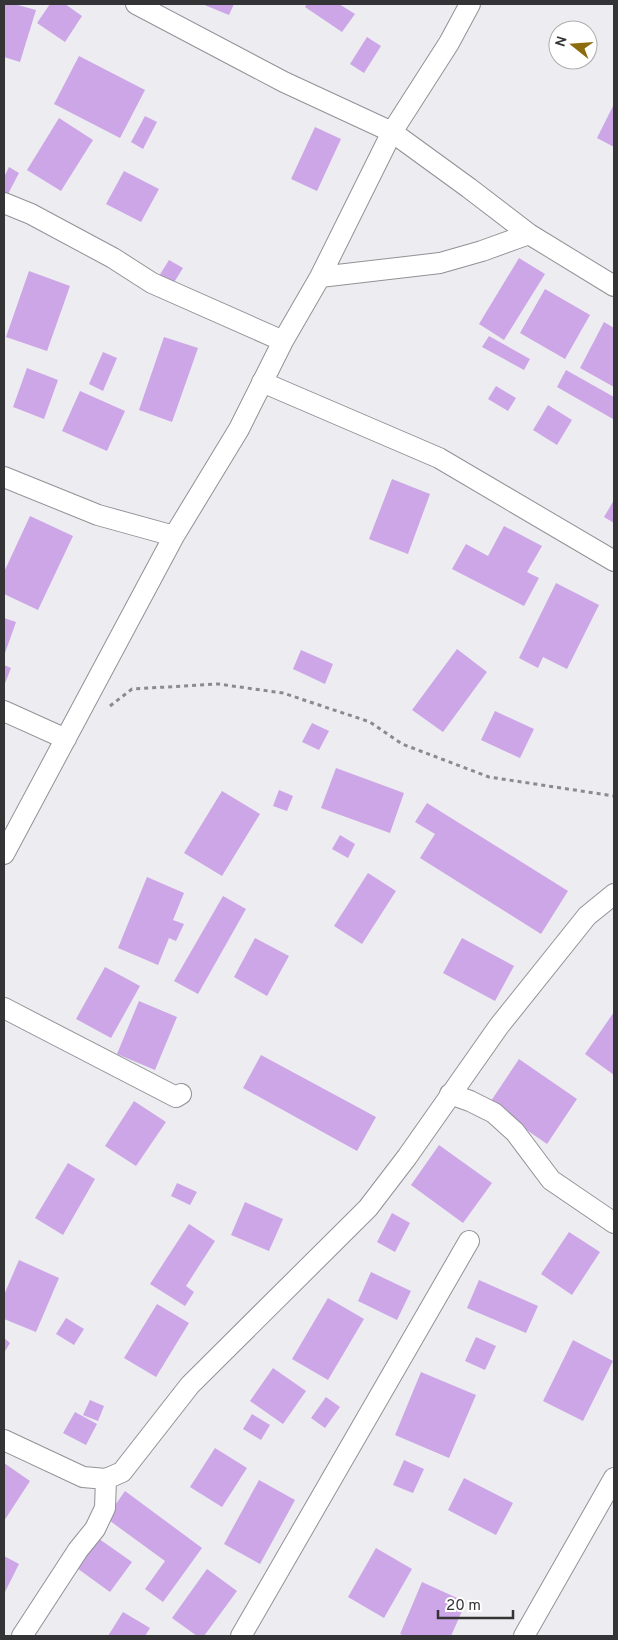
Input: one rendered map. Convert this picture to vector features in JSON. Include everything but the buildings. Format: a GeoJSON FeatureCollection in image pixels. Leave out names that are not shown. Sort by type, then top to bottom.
{"type":"FeatureCollection","features":[{"type":"Feature","properties":{"kind":"street"},"geometry":{"type":"LineString","coordinates":[[136,4],[284,82],[392,132],[529,234],[614,286]]}},
{"type":"Feature","properties":{"kind":"street"},"geometry":{"type":"LineString","coordinates":[[4,854],[174,536],[238,429],[283,341],[320,277],[392,132],[449,44],[470,4]]}},
{"type":"Feature","properties":{"kind":"street"},"geometry":{"type":"LineString","coordinates":[[4,202],[113,258],[152,283],[283,341]]}},
{"type":"Feature","properties":{"kind":"street"},"geometry":{"type":"LineString","coordinates":[[320,277],[440,263],[482,251],[529,234]]}},
{"type":"Feature","properties":{"kind":"street"},"geometry":{"type":"LineString","coordinates":[[262,382],[439,458],[614,561]]}},
{"type":"Feature","properties":{"kind":"street"},"geometry":{"type":"LineString","coordinates":[[4,477],[98,515],[174,536]]}},
{"type":"Feature","properties":{"kind":"street"},"geometry":{"type":"LineString","coordinates":[[4,711],[66,739]]}},
{"type":"Feature","properties":{"kind":"street"},"geometry":{"type":"LineString","coordinates":[[4,1440],[82,1477],[106,1480],[122,1472],[190,1385],[368,1208],[407,1157],[499,1026],[588,916],[614,894]]}},
{"type":"Feature","properties":{"kind":"street"},"geometry":{"type":"LineString","coordinates":[[4,1008],[176,1097],[182,1094]]}},
{"type":"Feature","properties":{"kind":"street"},"geometry":{"type":"LineString","coordinates":[[450,1094],[470,1101],[494,1113],[515,1132],[551,1180],[614,1224]]}},
{"type":"Feature","properties":{"kind":"street"},"geometry":{"type":"LineString","coordinates":[[241,1636],[469,1240]]}},
{"type":"Feature","properties":{"kind":"street"},"geometry":{"type":"LineString","coordinates":[[524,1636],[614,1478]]}},
{"type":"Feature","properties":{"kind":"street"},"geometry":{"type":"LineString","coordinates":[[22,1636],[78,1550],[95,1530],[105,1508],[106,1480]]}},
{"type":"Feature","properties":{"kind":"path"},"geometry":{"type":"LineString","coordinates":[[103,711],[132,689],[218,684],[282,693],[370,722],[402,744],[489,777],[614,796]]}}]}
